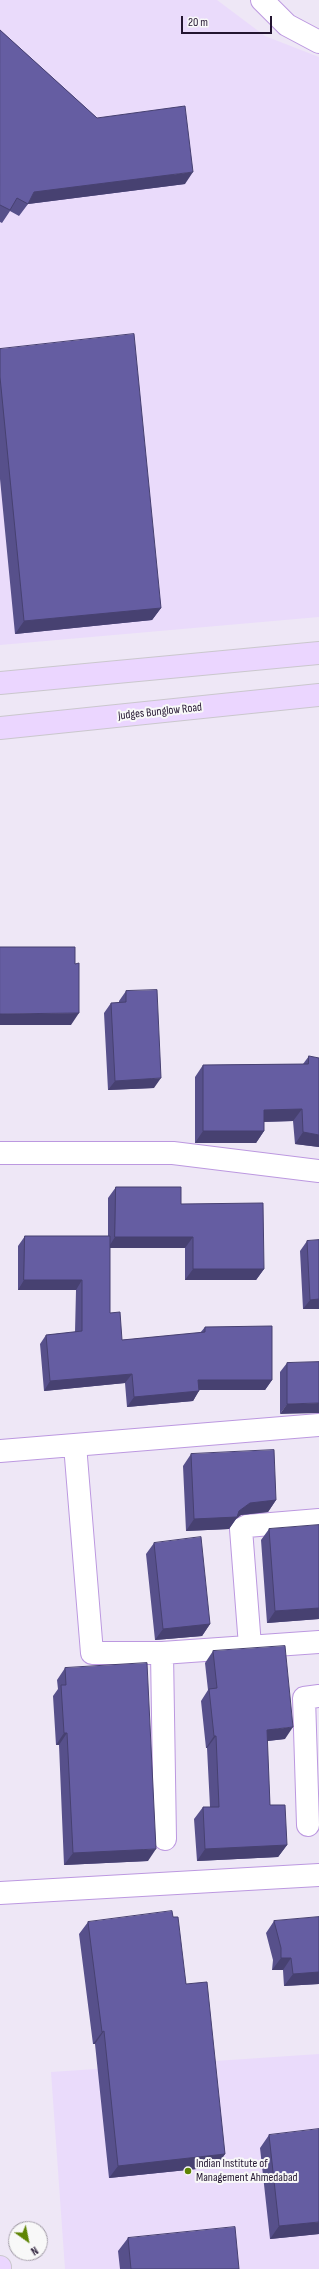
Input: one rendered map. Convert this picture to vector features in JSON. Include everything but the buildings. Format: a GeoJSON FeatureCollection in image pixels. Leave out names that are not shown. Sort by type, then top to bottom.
{"type":"FeatureCollection","features":[{"type":"Feature","properties":{"kind":"main road"},"geometry":{"type":"LineString","coordinates":[[0,683],[319,653]]}},
{"type":"Feature","properties":{"kind":"main road","name":"Judges Bunglow Road"},"geometry":{"type":"LineString","coordinates":[[0,728],[319,695]]}},
{"type":"Feature","properties":{"kind":"street"},"geometry":{"type":"LineString","coordinates":[[262,0],[287,25],[319,42]]}},
{"type":"Feature","properties":{"kind":"street"},"geometry":{"type":"LineString","coordinates":[[0,1154],[173,1152],[319,1171]]}},
{"type":"Feature","properties":{"kind":"street"},"geometry":{"type":"LineString","coordinates":[[0,1450],[319,1425]]}},
{"type":"Feature","properties":{"kind":"street"},"geometry":{"type":"LineString","coordinates":[[75,1445],[92,1653],[162,1653],[319,1642]]}},
{"type":"Feature","properties":{"kind":"street"},"geometry":{"type":"LineString","coordinates":[[250,1646],[241,1528],[247,1526],[319,1520]]}},
{"type":"Feature","properties":{"kind":"street"},"geometry":{"type":"LineString","coordinates":[[162,1653],[166,1839]]}},
{"type":"Feature","properties":{"kind":"street"},"geometry":{"type":"LineString","coordinates":[[308,1825],[304,1698],[319,1696]]}},
{"type":"Feature","properties":{"kind":"street"},"geometry":{"type":"LineString","coordinates":[[0,1893],[319,1875]]}},
{"type":"Feature","properties":{"kind":"shaded area"},"geometry":{"type":"Polygon","coordinates":[[[0,0],[217,0],[265,36],[319,57],[319,617],[0,645],[0,0]]]}},
{"type":"Feature","properties":{"kind":"shaded area","name":"Indian Institute of Management Ahmedabad"},"geometry":{"type":"Polygon","coordinates":[[[319,2054],[319,2269],[65,2269],[51,2072],[319,2054]]]}},
{"type":"Feature","properties":{"kind":"place","name":"Indian Institute of Management Ahmedabad"},"geometry":{"type":"Point","coordinates":[188,2171]}}]}
